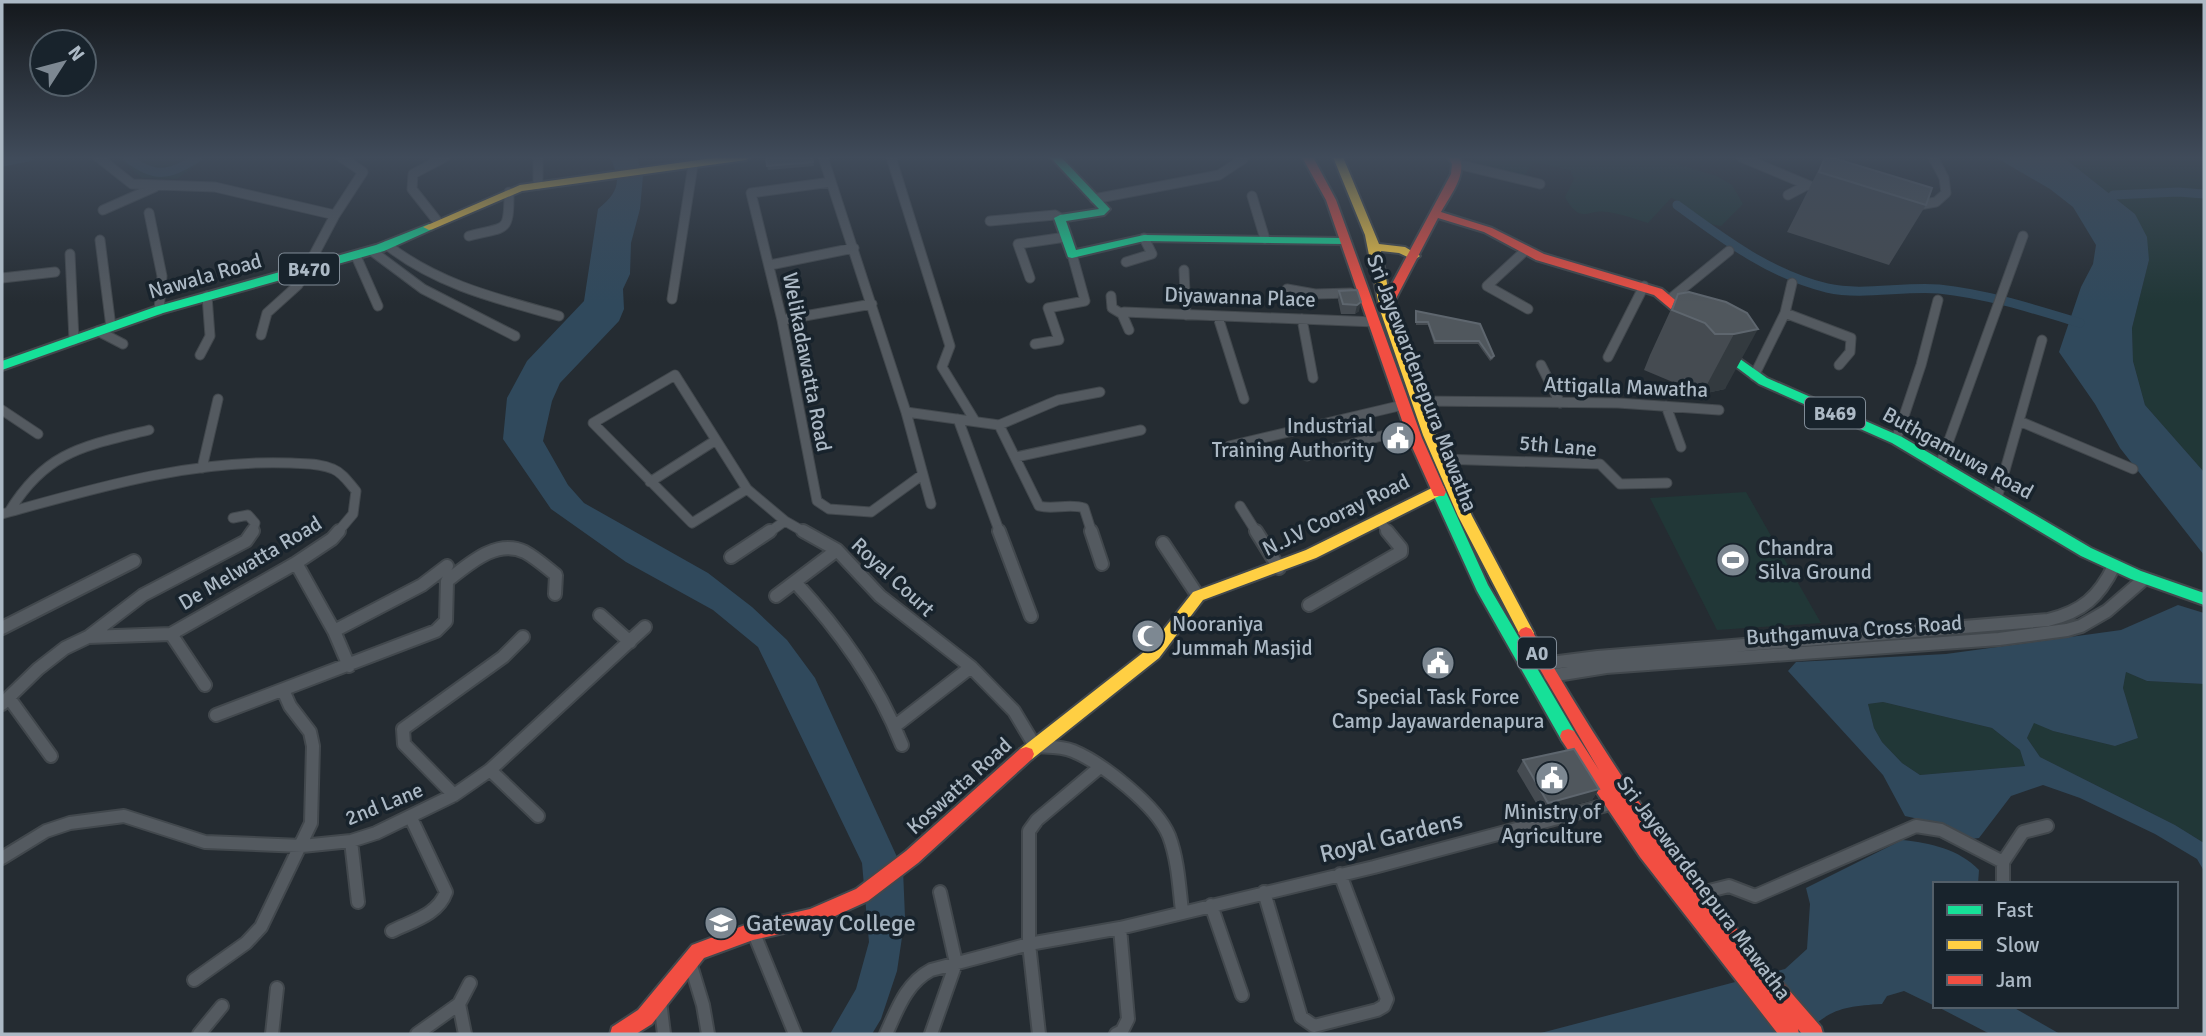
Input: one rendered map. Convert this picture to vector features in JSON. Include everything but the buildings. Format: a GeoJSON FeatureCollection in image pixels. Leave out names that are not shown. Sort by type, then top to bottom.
{"type":"FeatureCollection","features":[{"type":"Feature","properties":{"kind":"main road","name":"Nawala Road"},"geometry":{"type":"LineString","coordinates":[[2,366],[159,310],[372,251],[477,205]]}},
{"type":"Feature","properties":{"kind":"main road"},"geometry":{"type":"LineString","coordinates":[[1101,205],[1105,209],[1104,212],[1060,218],[1072,254],[1144,238],[1344,241]]}},
{"type":"Feature","properties":{"kind":"main road","name":"Sri Jayewardenepura Mawatha"},"geometry":{"type":"LineString","coordinates":[[1333,205],[1344,241],[1410,403],[1441,459],[1497,581],[1547,670],[1631,803],[1697,894],[1814,1034]]}},
{"type":"Feature","properties":{"kind":"main road"},"geometry":{"type":"LineString","coordinates":[[1336,205],[1359,261],[1376,322]]}},
{"type":"Feature","properties":{"kind":"main road"},"geometry":{"type":"LineString","coordinates":[[1346,205],[1385,308]]}},
{"type":"Feature","properties":{"kind":"main road","name":"Sri Jayewardenepura Mawatha"},"geometry":{"type":"LineString","coordinates":[[1357,205],[1374,247],[1385,308],[1410,403],[1412,428],[1482,587],[1526,667],[1610,804],[1738,972],[1790,1034]]}},
{"type":"Feature","properties":{"kind":"main road"},"geometry":{"type":"LineString","coordinates":[[1385,308],[1440,205]]}},
{"type":"Feature","properties":{"kind":"main road"},"geometry":{"type":"LineString","coordinates":[[1436,214],[1488,230],[1526,250],[1573,267],[1644,286],[1670,299],[1697,326]]}},
{"type":"Feature","properties":{"kind":"main road"},"geometry":{"type":"LineString","coordinates":[[1374,247],[1401,250],[1414,256]]}},
{"type":"Feature","properties":{"kind":"main road"},"geometry":{"type":"LineString","coordinates":[[1379,270],[1390,276],[1405,272]]}},
{"type":"Feature","properties":{"kind":"main road","name":"Buthgamuwa Road"},"geometry":{"type":"LineString","coordinates":[[1715,343],[1754,376],[1791,397],[1849,418],[1896,440],[2113,566],[2204,599]]}},
{"type":"Feature","properties":{"kind":"main road","name":"N.J.V Cooray Road"},"geometry":{"type":"LineString","coordinates":[[1198,596],[1279,568],[1438,489]]}},
{"type":"Feature","properties":{"kind":"main road","name":"Koswatta Road"},"geometry":{"type":"LineString","coordinates":[[689,959],[715,943],[811,918],[862,895],[912,857],[1035,746],[1154,653],[1170,636],[1184,611],[1198,596]]}},
{"type":"Feature","properties":{"kind":"main road"},"geometry":{"type":"LineString","coordinates":[[620,1034],[645,1017],[660,1001],[689,959]]}},
{"type":"Feature","properties":{"kind":"street"},"geometry":{"type":"LineString","coordinates":[[103,210],[114,205]]}},
{"type":"Feature","properties":{"kind":"street"},"geometry":{"type":"LineString","coordinates":[[294,205],[335,215]]}},
{"type":"Feature","properties":{"kind":"street"},"geometry":{"type":"LineString","coordinates":[[261,335],[267,313],[298,285],[341,205]]}},
{"type":"Feature","properties":{"kind":"street"},"geometry":{"type":"LineString","coordinates":[[425,205],[438,222]]}},
{"type":"Feature","properties":{"kind":"street"},"geometry":{"type":"LineString","coordinates":[[469,236],[505,228],[509,222],[509,205]]}},
{"type":"Feature","properties":{"kind":"street"},"geometry":{"type":"LineString","coordinates":[[672,299],[691,205]]}},
{"type":"Feature","properties":{"kind":"street","name":"Welikadawatta Road"},"geometry":{"type":"LineString","coordinates":[[754,205],[770,265],[815,489],[821,506],[871,512],[922,475]]}},
{"type":"Feature","properties":{"kind":"street"},"geometry":{"type":"LineString","coordinates":[[839,205],[906,412],[932,504]]}},
{"type":"Feature","properties":{"kind":"street"},"geometry":{"type":"LineString","coordinates":[[906,205],[950,346],[942,367],[975,421]]}},
{"type":"Feature","properties":{"kind":"street"},"geometry":{"type":"LineString","coordinates":[[1255,205],[1265,239]]}},
{"type":"Feature","properties":{"kind":"street"},"geometry":{"type":"LineString","coordinates":[[1905,206],[1921,205]]}},
{"type":"Feature","properties":{"kind":"street"},"geometry":{"type":"LineString","coordinates":[[149,214],[162,275],[159,310]]}},
{"type":"Feature","properties":{"kind":"street"},"geometry":{"type":"LineString","coordinates":[[990,221],[1055,215],[1060,218]]}},
{"type":"Feature","properties":{"kind":"street"},"geometry":{"type":"LineString","coordinates":[[1940,465],[2023,236]]}},
{"type":"Feature","properties":{"kind":"street"},"geometry":{"type":"LineString","coordinates":[[1030,278],[1018,244],[1066,237]]}},
{"type":"Feature","properties":{"kind":"street"},"geometry":{"type":"LineString","coordinates":[[1126,262],[1152,254],[1144,238]]}},
{"type":"Feature","properties":{"kind":"street"},"geometry":{"type":"LineString","coordinates":[[100,240],[105,329],[123,344]]}},
{"type":"Feature","properties":{"kind":"street"},"geometry":{"type":"LineString","coordinates":[[387,245],[417,269],[438,278],[559,316]]}},
{"type":"Feature","properties":{"kind":"street"},"geometry":{"type":"LineString","coordinates":[[770,265],[854,248]]}},
{"type":"Feature","properties":{"kind":"street"},"geometry":{"type":"LineString","coordinates":[[1526,250],[1487,286],[1528,309]]}},
{"type":"Feature","properties":{"kind":"street"},"geometry":{"type":"LineString","coordinates":[[372,251],[423,289],[514,336]]}},
{"type":"Feature","properties":{"kind":"street"},"geometry":{"type":"LineString","coordinates":[[1670,299],[1729,251]]}},
{"type":"Feature","properties":{"kind":"street"},"geometry":{"type":"LineString","coordinates":[[69,254],[74,340]]}},
{"type":"Feature","properties":{"kind":"street"},"geometry":{"type":"LineString","coordinates":[[1035,344],[1059,340],[1048,308],[1085,301],[1072,254]]}},
{"type":"Feature","properties":{"kind":"street"},"geometry":{"type":"LineString","coordinates":[[356,256],[379,306]]}},
{"type":"Feature","properties":{"kind":"street"},"geometry":{"type":"LineString","coordinates":[[1184,270],[1186,315]]}},
{"type":"Feature","properties":{"kind":"street"},"geometry":{"type":"LineString","coordinates":[[2,278],[55,272]]}},
{"type":"Feature","properties":{"kind":"street"},"geometry":{"type":"LineString","coordinates":[[1754,376],[1785,313],[1793,283]]}},
{"type":"Feature","properties":{"kind":"street"},"geometry":{"type":"LineString","coordinates":[[1608,357],[1644,286]]}},
{"type":"Feature","properties":{"kind":"street"},"geometry":{"type":"LineString","coordinates":[[1287,289],[1315,294],[1364,292]]}},
{"type":"Feature","properties":{"kind":"street"},"geometry":{"type":"LineString","coordinates":[[200,355],[210,336],[208,296]]}},
{"type":"Feature","properties":{"kind":"street"},"geometry":{"type":"LineString","coordinates":[[1111,296],[1112,308],[1122,314],[1129,330]]}},
{"type":"Feature","properties":{"kind":"street"},"geometry":{"type":"LineString","coordinates":[[1896,440],[1921,365],[1938,300]]}},
{"type":"Feature","properties":{"kind":"street"},"geometry":{"type":"LineString","coordinates":[[782,320],[872,304]]}},
{"type":"Feature","properties":{"kind":"street"},"geometry":{"type":"LineString","coordinates":[[1785,313],[1851,338],[1850,352],[1839,365]]}},
{"type":"Feature","properties":{"kind":"street","name":"Diyawanna Place"},"geometry":{"type":"LineString","coordinates":[[1122,314],[1376,322]]}},
{"type":"Feature","properties":{"kind":"street"},"geometry":{"type":"LineString","coordinates":[[1219,317],[1244,398]]}},
{"type":"Feature","properties":{"kind":"street"},"geometry":{"type":"LineString","coordinates":[[1303,319],[1313,378]]}},
{"type":"Feature","properties":{"kind":"street"},"geometry":{"type":"LineString","coordinates":[[1997,498],[2042,340]]}},
{"type":"Feature","properties":{"kind":"street"},"geometry":{"type":"LineString","coordinates":[[1541,365],[1560,403]]}},
{"type":"Feature","properties":{"kind":"street","name":"Royal Court"},"geometry":{"type":"LineString","coordinates":[[650,482],[593,423],[675,375],[747,489],[785,521],[837,550],[880,596],[971,667],[1014,711],[1035,746]]}},
{"type":"Feature","properties":{"kind":"street"},"geometry":{"type":"LineString","coordinates":[[906,412],[999,425],[1058,400],[1100,392]]}},
{"type":"Feature","properties":{"kind":"street"},"geometry":{"type":"LineString","coordinates":[[202,468],[218,399]]}},
{"type":"Feature","properties":{"kind":"street"},"geometry":{"type":"LineString","coordinates":[[1229,446],[1410,403]]}},
{"type":"Feature","properties":{"kind":"street","name":"Attigalla Mawatha"},"geometry":{"type":"LineString","coordinates":[[1410,403],[1560,403],[1719,410]]}},
{"type":"Feature","properties":{"kind":"street"},"geometry":{"type":"LineString","coordinates":[[1666,406],[1681,447]]}},
{"type":"Feature","properties":{"kind":"street"},"geometry":{"type":"LineString","coordinates":[[2,410],[38,435]]}},
{"type":"Feature","properties":{"kind":"street"},"geometry":{"type":"LineString","coordinates":[[958,419],[1031,616]]}},
{"type":"Feature","properties":{"kind":"street"},"geometry":{"type":"LineString","coordinates":[[2019,421],[2133,469]]}},
{"type":"Feature","properties":{"kind":"street"},"geometry":{"type":"LineString","coordinates":[[999,425],[1039,506],[1049,509],[1075,504],[1084,508],[1102,564]]}},
{"type":"Feature","properties":{"kind":"street"},"geometry":{"type":"LineString","coordinates":[[1307,456],[1412,428]]}},
{"type":"Feature","properties":{"kind":"street"},"geometry":{"type":"LineString","coordinates":[[5,513],[21,489],[38,471],[61,456],[93,444],[149,430]]}},
{"type":"Feature","properties":{"kind":"street"},"geometry":{"type":"LineString","coordinates":[[1016,457],[1141,430]]}},
{"type":"Feature","properties":{"kind":"street"},"geometry":{"type":"LineString","coordinates":[[716,440],[650,482],[692,523],[747,489]]}},
{"type":"Feature","properties":{"kind":"street","name":"5th Lane"},"geometry":{"type":"LineString","coordinates":[[1441,459],[1600,464],[1620,484],[1667,483]]}},
{"type":"Feature","properties":{"kind":"street","name":"De Melwatta Road"},"geometry":{"type":"LineString","coordinates":[[5,513],[79,493],[202,468],[282,461],[328,466],[342,473],[356,491],[354,513],[332,539],[296,563],[171,634],[88,637],[65,648],[5,701]]}},
{"type":"Feature","properties":{"kind":"street"},"geometry":{"type":"LineString","coordinates":[[1240,506],[1279,568]]}},
{"type":"Feature","properties":{"kind":"street"},"geometry":{"type":"LineString","coordinates":[[88,637],[107,618],[134,598],[246,541],[254,530],[255,523],[248,516],[233,518]]}},
{"type":"Feature","properties":{"kind":"street"},"geometry":{"type":"LineString","coordinates":[[1309,605],[1401,552],[1401,548],[1378,519]]}},
{"type":"Feature","properties":{"kind":"street"},"geometry":{"type":"LineString","coordinates":[[731,557],[785,521]]}},
{"type":"Feature","properties":{"kind":"street"},"geometry":{"type":"LineString","coordinates":[[1163,543],[1198,596]]}},
{"type":"Feature","properties":{"kind":"street"},"geometry":{"type":"LineString","coordinates":[[216,715],[436,631],[446,621],[447,580],[483,555],[509,548],[523,551],[556,575],[555,594]]}},
{"type":"Feature","properties":{"kind":"street"},"geometry":{"type":"LineString","coordinates":[[776,596],[837,550]]}},
{"type":"Feature","properties":{"kind":"street"},"geometry":{"type":"LineString","coordinates":[[2,628],[134,561]]}},
{"type":"Feature","properties":{"kind":"street"},"geometry":{"type":"LineString","coordinates":[[296,563],[334,631],[349,666]]}},
{"type":"Feature","properties":{"kind":"street"},"geometry":{"type":"LineString","coordinates":[[334,631],[422,585],[447,566]]}},
{"type":"Feature","properties":{"kind":"street","name":"Buthgamuva Cross Road"},"geometry":{"type":"LineString","coordinates":[[1547,670],[1598,657],[1991,627],[2068,616],[2090,603],[2105,588],[2113,566]]}},
{"type":"Feature","properties":{"kind":"street","name":"Buthgamuva Cross Road"},"geometry":{"type":"LineString","coordinates":[[1547,670],[1998,639],[2081,626],[2107,611],[2144,579]]}},
{"type":"Feature","properties":{"kind":"street"},"geometry":{"type":"LineString","coordinates":[[795,582],[854,650],[895,726],[902,745]]}},
{"type":"Feature","properties":{"kind":"street"},"geometry":{"type":"LineString","coordinates":[[600,615],[630,642]]}},
{"type":"Feature","properties":{"kind":"street","name":"2nd Lane"},"geometry":{"type":"LineString","coordinates":[[2,858],[46,831],[70,823],[124,816],[205,842],[302,846],[351,841],[411,818],[490,770],[645,627]]}},
{"type":"Feature","properties":{"kind":"street"},"geometry":{"type":"LineString","coordinates":[[1920,632],[1928,645]]}},
{"type":"Feature","properties":{"kind":"street"},"geometry":{"type":"LineString","coordinates":[[171,634],[205,685]]}},
{"type":"Feature","properties":{"kind":"street"},"geometry":{"type":"LineString","coordinates":[[454,794],[404,744],[403,729],[503,657],[523,637]]}},
{"type":"Feature","properties":{"kind":"street"},"geometry":{"type":"LineString","coordinates":[[895,726],[971,667]]}},
{"type":"Feature","properties":{"kind":"street"},"geometry":{"type":"LineString","coordinates":[[194,980],[246,943],[261,927],[311,823],[313,746],[310,732],[290,706],[283,690]]}},
{"type":"Feature","properties":{"kind":"street"},"geometry":{"type":"LineString","coordinates":[[5,701],[51,756]]}},
{"type":"Feature","properties":{"kind":"street"},"geometry":{"type":"LineString","coordinates":[[1035,746],[1075,751],[1100,767],[1152,812],[1164,827],[1173,853],[1182,911]]}},
{"type":"Feature","properties":{"kind":"street"},"geometry":{"type":"LineString","coordinates":[[1039,1034],[1029,944],[1029,831],[1037,820],[1100,767]]}},
{"type":"Feature","properties":{"kind":"street"},"geometry":{"type":"LineString","coordinates":[[490,770],[538,816]]}},
{"type":"Feature","properties":{"kind":"street","name":"Royal Gardens"},"geometry":{"type":"LineString","coordinates":[[886,1034],[919,974],[956,962],[1029,944],[1120,928],[1610,804]]}},
{"type":"Feature","properties":{"kind":"street"},"geometry":{"type":"LineString","coordinates":[[392,931],[439,906],[445,900],[446,892],[411,818]]}},
{"type":"Feature","properties":{"kind":"street"},"geometry":{"type":"LineString","coordinates":[[1697,894],[1732,886],[1747,896],[1755,896],[1916,826],[1941,830],[2003,862]]}},
{"type":"Feature","properties":{"kind":"street"},"geometry":{"type":"LineString","coordinates":[[2003,882],[2003,862],[2023,832],[2047,826]]}},
{"type":"Feature","properties":{"kind":"street"},"geometry":{"type":"LineString","coordinates":[[351,841],[358,902]]}},
{"type":"Feature","properties":{"kind":"street"},"geometry":{"type":"LineString","coordinates":[[1264,892],[1301,1017],[1314,1026],[1377,1010],[1384,1006],[1387,999],[1340,874]]}},
{"type":"Feature","properties":{"kind":"street"},"geometry":{"type":"LineString","coordinates":[[930,1034],[956,962],[940,892]]}},
{"type":"Feature","properties":{"kind":"street"},"geometry":{"type":"LineString","coordinates":[[1211,905],[1242,995]]}},
{"type":"Feature","properties":{"kind":"street"},"geometry":{"type":"LineString","coordinates":[[1116,1034],[1122,1031],[1128,1019],[1120,928]]}},
{"type":"Feature","properties":{"kind":"street"},"geometry":{"type":"LineString","coordinates":[[753,931],[795,1034]]}},
{"type":"Feature","properties":{"kind":"street"},"geometry":{"type":"LineString","coordinates":[[689,959],[703,1004],[708,1034]]}},
{"type":"Feature","properties":{"kind":"street"},"geometry":{"type":"LineString","coordinates":[[417,1034],[459,1004],[470,983]]}},
{"type":"Feature","properties":{"kind":"street"},"geometry":{"type":"LineString","coordinates":[[272,1034],[277,988]]}},
{"type":"Feature","properties":{"kind":"street"},"geometry":{"type":"LineString","coordinates":[[660,1001],[664,1034]]}},
{"type":"Feature","properties":{"kind":"street"},"geometry":{"type":"LineString","coordinates":[[459,1004],[465,1034]]}},
{"type":"Feature","properties":{"kind":"street"},"geometry":{"type":"LineString","coordinates":[[199,1034],[222,1006]]}},
{"type":"Feature","properties":{"kind":"green space"},"geometry":{"type":"Polygon","coordinates":[[[1664,205],[1648,223],[1608,212],[1580,213],[1571,206],[1664,205]]]}},
{"type":"Feature","properties":{"kind":"green space"},"geometry":{"type":"Polygon","coordinates":[[[1684,205],[1742,205],[1721,226],[1701,218],[1684,205]]]}},
{"type":"Feature","properties":{"kind":"green space"},"geometry":{"type":"Polygon","coordinates":[[[2124,205],[2204,205],[2204,472],[2145,405],[2133,361],[2132,328],[2149,260],[2135,214],[2124,205]]]}},
{"type":"Feature","properties":{"kind":"green space","name":"Chandra Silva Ground"},"geometry":{"type":"Polygon","coordinates":[[[1746,492],[1821,623],[1717,630],[1650,498],[1746,492]]]}},
{"type":"Feature","properties":{"kind":"green space"},"geometry":{"type":"Polygon","coordinates":[[[2126,672],[2147,681],[2204,684],[2204,843],[2175,825],[2040,757],[2027,738],[2034,722],[2053,731],[2115,746],[2138,738],[2123,688],[2126,672]]]}},
{"type":"Feature","properties":{"kind":"green space"},"geometry":{"type":"Polygon","coordinates":[[[1883,702],[1992,728],[2020,750],[2025,766],[1920,775],[1902,763],[1882,742],[1874,728],[1868,704],[1883,702]]]}},
{"type":"Feature","properties":{"kind":"water"},"geometry":{"type":"Polygon","coordinates":[[[602,205],[640,205],[631,243],[630,274],[623,289],[624,309],[619,321],[560,383],[552,401],[543,441],[568,485],[584,503],[708,573],[752,607],[787,640],[815,678],[903,870],[905,917],[897,971],[881,1019],[872,1034],[830,1034],[856,989],[869,942],[862,863],[758,647],[713,610],[626,562],[551,509],[503,439],[507,398],[527,361],[584,301],[598,209],[602,205]]]}},
{"type":"Feature","properties":{"kind":"water"},"geometry":{"type":"Polygon","coordinates":[[[2071,205],[2124,205],[2135,214],[2147,237],[2149,260],[2132,328],[2133,361],[2145,405],[2204,472],[2204,555],[2120,448],[2095,404],[2059,352],[2081,287],[2093,264],[2096,245],[2071,205]]]}},
{"type":"Feature","properties":{"kind":"water"},"geometry":{"type":"Polygon","coordinates":[[[2178,605],[2204,613],[2204,684],[2147,681],[2126,672],[2123,688],[2138,738],[2115,746],[2053,731],[2034,723],[2027,738],[2040,757],[2175,825],[2204,843],[2204,871],[2197,859],[2155,834],[2080,798],[2043,785],[2011,796],[1979,838],[1971,839],[1932,822],[1905,816],[1883,775],[1788,671],[1796,662],[1946,654],[2121,630],[2178,605]],[[1883,702],[1868,704],[1874,728],[1882,742],[1902,763],[1920,775],[2025,766],[2020,750],[1992,728],[1883,702]]]}},
{"type":"Feature","properties":{"kind":"water"},"geometry":{"type":"Polygon","coordinates":[[[1902,840],[1943,848],[1962,857],[1979,870],[1978,882],[1933,882],[1933,1005],[1904,991],[1887,996],[1882,1004],[1840,1010],[1814,1025],[1805,1034],[1537,1034],[1785,969],[1807,949],[1810,904],[1806,888],[1902,840]]]}},
{"type":"Feature","properties":{"kind":"water"},"geometry":{"type":"Polygon","coordinates":[[[1940,1008],[2014,1008],[2060,1034],[1990,1034],[1940,1008]]]}},
{"type":"Feature","properties":{"kind":"waterway"},"geometry":{"type":"LineString","coordinates":[[1677,205],[1748,254],[1806,282],[1854,291],[1925,288],[1957,291],[2080,323]]}},
{"type":"Feature","properties":{"kind":"traffic: fast"},"geometry":{"type":"LineString","coordinates":[[1101,205],[1105,209],[1100,213],[1060,218],[1072,254],[1144,238],[1344,241]]}},
{"type":"Feature","properties":{"kind":"traffic: fast"},"geometry":{"type":"LineString","coordinates":[[2,366],[159,310],[380,248],[429,227]]}},
{"type":"Feature","properties":{"kind":"traffic: fast"},"geometry":{"type":"LineString","coordinates":[[1723,351],[1763,381],[1897,440],[2086,552],[2136,575],[2204,599]]}},
{"type":"Feature","properties":{"kind":"traffic: fast"},"geometry":{"type":"LineString","coordinates":[[1439,492],[1482,587],[1568,736]]}},
{"type":"Feature","properties":{"kind":"traffic: slow"},"geometry":{"type":"LineString","coordinates":[[429,227],[480,205]]}},
{"type":"Feature","properties":{"kind":"traffic: slow"},"geometry":{"type":"LineString","coordinates":[[1359,205],[1376,254],[1386,310],[1429,435],[1465,516],[1526,633]]}},
{"type":"Feature","properties":{"kind":"traffic: slow"},"geometry":{"type":"LineString","coordinates":[[1374,247],[1401,250],[1414,256]]}},
{"type":"Feature","properties":{"kind":"traffic: slow"},"geometry":{"type":"LineString","coordinates":[[1026,754],[1154,653],[1198,596],[1311,554],[1438,490]]}},
{"type":"Feature","properties":{"kind":"traffic: jam"},"geometry":{"type":"LineString","coordinates":[[1333,205],[1415,438],[1439,492]]}},
{"type":"Feature","properties":{"kind":"traffic: jam"},"geometry":{"type":"LineString","coordinates":[[1385,308],[1439,205]]}},
{"type":"Feature","properties":{"kind":"traffic: jam"},"geometry":{"type":"LineString","coordinates":[[1436,214],[1488,230],[1540,257],[1658,292],[1689,318]]}},
{"type":"Feature","properties":{"kind":"traffic: jam"},"geometry":{"type":"LineString","coordinates":[[1526,633],[1585,734],[1651,833],[1712,913],[1814,1034]]}},
{"type":"Feature","properties":{"kind":"traffic: jam"},"geometry":{"type":"LineString","coordinates":[[1568,736],[1646,851],[1790,1034]]}},
{"type":"Feature","properties":{"kind":"traffic: jam"},"geometry":{"type":"LineString","coordinates":[[619,1034],[645,1017],[698,951],[753,931],[811,918],[862,895],[912,857],[1026,754]]}},
{"type":"Feature","properties":{"kind":"place","name":"Industrial Training Authority"},"geometry":{"type":"Point","coordinates":[1398,438]}},
{"type":"Feature","properties":{"kind":"place","name":"Chandra Silva Ground"},"geometry":{"type":"Point","coordinates":[1733,560]}},
{"type":"Feature","properties":{"kind":"place","name":"Nooraniya Jummah Masjid"},"geometry":{"type":"Point","coordinates":[1148,636]}},
{"type":"Feature","properties":{"kind":"place","name":"Special Task Force Camp Jayawardenapura"},"geometry":{"type":"Point","coordinates":[1438,663]}},
{"type":"Feature","properties":{"kind":"place","name":"Ministry of Agriculture"},"geometry":{"type":"Point","coordinates":[1552,778]}},
{"type":"Feature","properties":{"kind":"place","name":"Gateway College"},"geometry":{"type":"Point","coordinates":[721,923]}}]}
